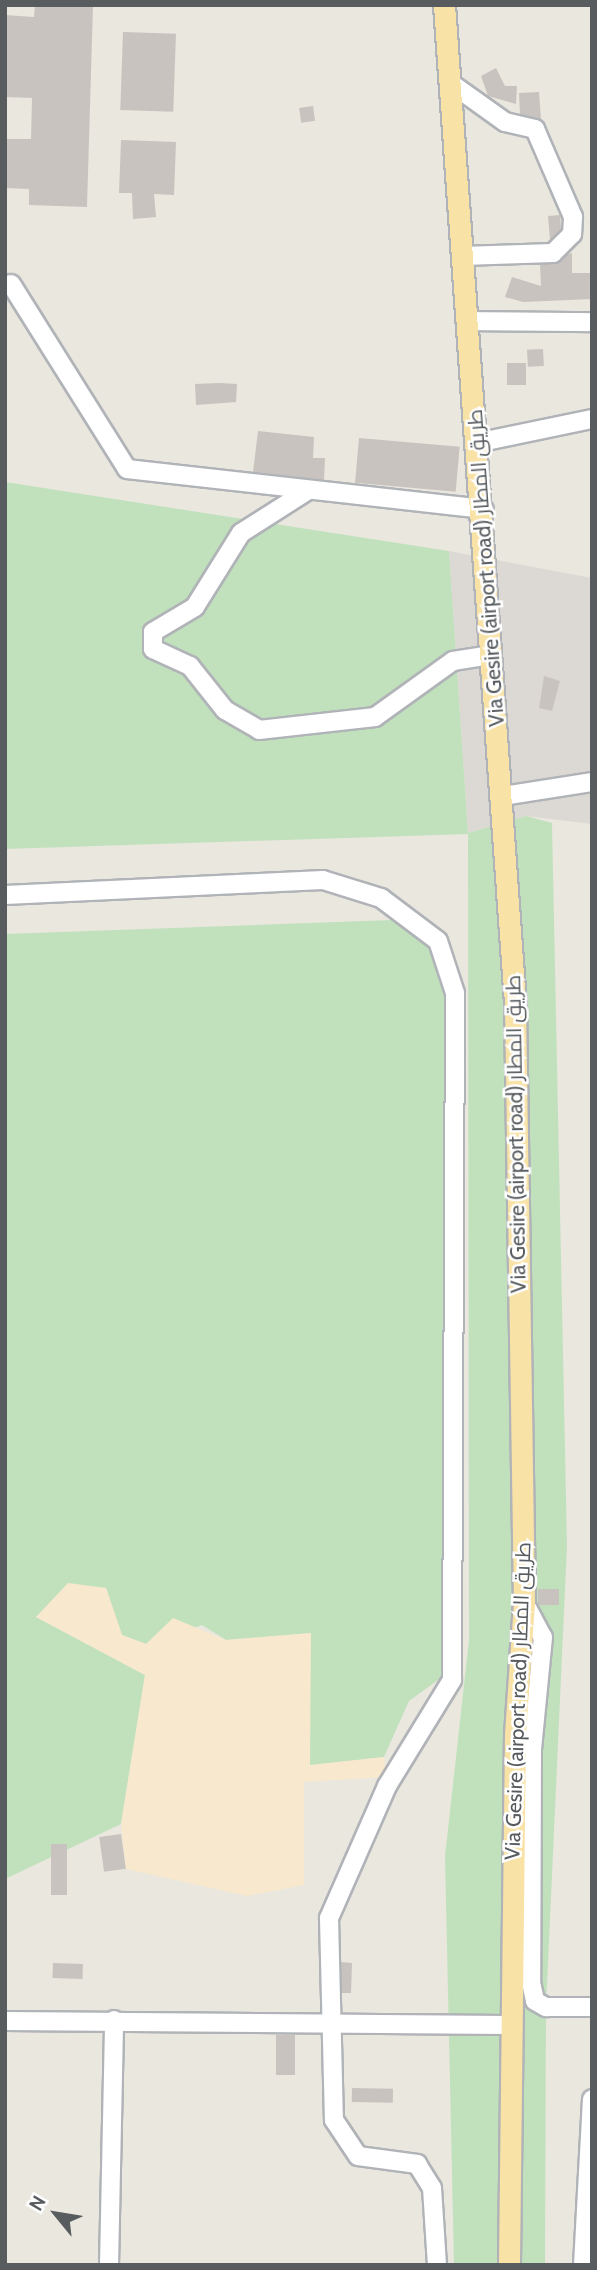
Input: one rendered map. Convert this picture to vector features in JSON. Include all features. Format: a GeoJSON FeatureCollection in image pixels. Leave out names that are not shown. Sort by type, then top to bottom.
{"type":"FeatureCollection","features":[{"type":"Feature","properties":{"kind":"main road","name":"Via Gesire (airport road) طريق المطار"},"geometry":{"type":"LineString","coordinates":[[444,5],[476,443],[484,509],[515,1004],[524,1602],[509,2025],[509,2265]]}},
{"type":"Feature","properties":{"kind":"street"},"geometry":{"type":"LineString","coordinates":[[449,82],[505,122],[535,129],[573,217],[572,234],[553,253],[462,256]]}},
{"type":"Feature","properties":{"kind":"street"},"geometry":{"type":"LineString","coordinates":[[11,284],[127,470],[484,509]]}},
{"type":"Feature","properties":{"kind":"street"},"geometry":{"type":"LineString","coordinates":[[469,321],[592,322]]}},
{"type":"Feature","properties":{"kind":"street"},"geometry":{"type":"LineString","coordinates":[[476,443],[592,419]]}},
{"type":"Feature","properties":{"kind":"street"},"geometry":{"type":"LineString","coordinates":[[307,491],[242,533],[195,607],[153,632],[153,649],[190,666],[225,710],[258,730],[375,717],[453,661],[492,654]]}},
{"type":"Feature","properties":{"kind":"street"},"geometry":{"type":"LineString","coordinates":[[503,796],[592,782]]}},
{"type":"Feature","properties":{"kind":"street"},"geometry":{"type":"LineString","coordinates":[[5,895],[323,880],[381,898],[438,941],[455,993],[452,1680],[387,1786],[329,1918],[334,2120],[358,2156],[417,2164],[432,2188],[436,2265]]}},
{"type":"Feature","properties":{"kind":"street"},"geometry":{"type":"LineString","coordinates":[[524,1602],[543,1637],[532,1751],[531,1982],[535,2001],[546,2007],[592,2007]]}},
{"type":"Feature","properties":{"kind":"street"},"geometry":{"type":"LineString","coordinates":[[109,2265],[114,2020]]}},
{"type":"Feature","properties":{"kind":"street"},"geometry":{"type":"LineString","coordinates":[[5,2021],[114,2020],[331,2027],[509,2025]]}},
{"type":"Feature","properties":{"kind":"street"},"geometry":{"type":"LineString","coordinates":[[583,2265],[592,2099]]}},
{"type":"Feature","properties":{"kind":"shaded area"},"geometry":{"type":"Polygon","coordinates":[[[449,551],[592,578],[592,824],[526,816],[468,833],[449,551]]]}},
{"type":"Feature","properties":{"kind":"green space"},"geometry":{"type":"Polygon","coordinates":[[[5,482],[449,551],[468,833],[526,816],[552,823],[567,1546],[546,2007],[545,2265],[454,2265],[445,1856],[469,1640],[468,834],[5,849],[5,482]]]}},
{"type":"Feature","properties":{"kind":"green space"},"geometry":{"type":"Polygon","coordinates":[[[418,919],[456,1005],[445,1675],[409,1701],[384,1757],[306,1766],[311,1633],[226,1640],[202,1625],[146,1644],[122,1635],[106,1588],[36,1617],[145,1675],[121,1824],[5,1879],[5,934],[418,919]]]}},
{"type":"Feature","properties":{"kind":"sand"},"geometry":{"type":"Polygon","coordinates":[[[68,1583],[106,1588],[122,1635],[146,1644],[173,1618],[226,1640],[311,1633],[310,1765],[384,1757],[387,1777],[304,1782],[304,1885],[247,1896],[126,1869],[121,1824],[145,1675],[36,1617],[68,1583]]]}},
{"type":"Feature","properties":{"kind":"building"},"geometry":{"type":"Polygon","coordinates":[[[35,5],[93,5],[87,207],[29,205],[29,189],[5,188],[5,139],[31,139],[32,98],[5,97],[5,15],[34,17],[35,5]]]}},
{"type":"Feature","properties":{"kind":"building"},"geometry":{"type":"Polygon","coordinates":[[[123,32],[176,34],[173,112],[120,110],[123,32]]]}},
{"type":"Feature","properties":{"kind":"building"},"geometry":{"type":"Polygon","coordinates":[[[496,68],[505,86],[517,86],[516,104],[488,96],[481,76],[496,68]]]}},
{"type":"Feature","properties":{"kind":"building"},"geometry":{"type":"Polygon","coordinates":[[[539,92],[541,119],[520,114],[519,93],[539,92]]]}},
{"type":"Feature","properties":{"kind":"building"},"geometry":{"type":"Polygon","coordinates":[[[313,106],[315,121],[301,123],[299,108],[313,106]]]}},
{"type":"Feature","properties":{"kind":"building"},"geometry":{"type":"Polygon","coordinates":[[[121,140],[176,142],[174,195],[154,194],[156,217],[133,219],[132,193],[119,193],[121,140]]]}},
{"type":"Feature","properties":{"kind":"building"},"geometry":{"type":"Polygon","coordinates":[[[560,215],[561,229],[550,240],[548,216],[560,215]]]}},
{"type":"Feature","properties":{"kind":"building"},"geometry":{"type":"Polygon","coordinates":[[[572,253],[572,273],[592,273],[592,299],[523,302],[505,297],[512,277],[541,286],[540,265],[572,253]]]}},
{"type":"Feature","properties":{"kind":"building"},"geometry":{"type":"Polygon","coordinates":[[[543,349],[544,366],[528,367],[527,350],[543,349]]]}},
{"type":"Feature","properties":{"kind":"building"},"geometry":{"type":"Polygon","coordinates":[[[507,363],[526,363],[526,385],[507,385],[507,363]]]}},
{"type":"Feature","properties":{"kind":"building"},"geometry":{"type":"Polygon","coordinates":[[[195,384],[237,384],[236,402],[196,405],[195,384]]]}},
{"type":"Feature","properties":{"kind":"building"},"geometry":{"type":"Polygon","coordinates":[[[258,431],[314,437],[313,458],[325,458],[324,480],[253,472],[258,431]]]}},
{"type":"Feature","properties":{"kind":"building"},"geometry":{"type":"Polygon","coordinates":[[[359,438],[460,447],[456,492],[355,483],[359,438]]]}},
{"type":"Feature","properties":{"kind":"building"},"geometry":{"type":"Polygon","coordinates":[[[544,676],[560,681],[552,711],[539,708],[544,676]]]}},
{"type":"Feature","properties":{"kind":"building"},"geometry":{"type":"Polygon","coordinates":[[[538,1589],[559,1589],[559,1605],[538,1605],[538,1589]]]}},
{"type":"Feature","properties":{"kind":"building"},"geometry":{"type":"Polygon","coordinates":[[[121,1834],[126,1869],[104,1872],[99,1837],[121,1834]]]}},
{"type":"Feature","properties":{"kind":"building"},"geometry":{"type":"Polygon","coordinates":[[[51,1844],[67,1844],[67,1895],[51,1895],[51,1844]]]}},
{"type":"Feature","properties":{"kind":"building"},"geometry":{"type":"Polygon","coordinates":[[[341,1962],[352,1963],[351,1993],[342,1993],[341,1962]]]}},
{"type":"Feature","properties":{"kind":"building"},"geometry":{"type":"Polygon","coordinates":[[[53,1963],[83,1964],[82,1979],[52,1978],[53,1963]]]}},
{"type":"Feature","properties":{"kind":"building"},"geometry":{"type":"Polygon","coordinates":[[[276,2035],[295,2035],[295,2075],[276,2075],[276,2035]]]}},
{"type":"Feature","properties":{"kind":"building"},"geometry":{"type":"Polygon","coordinates":[[[352,2088],[393,2089],[393,2103],[352,2102],[352,2088]]]}}]}
